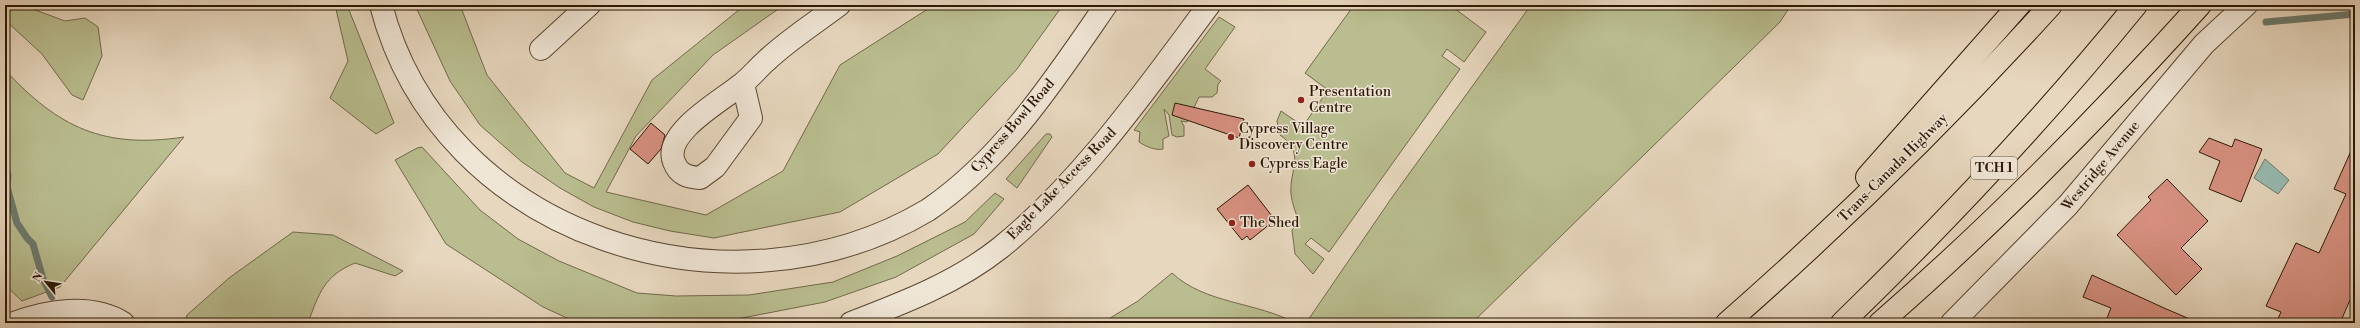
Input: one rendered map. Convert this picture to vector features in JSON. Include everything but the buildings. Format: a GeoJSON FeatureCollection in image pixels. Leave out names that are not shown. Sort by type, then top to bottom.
{"type":"FeatureCollection","features":[{"type":"Feature","properties":{"kind":"highway"},"geometry":{"type":"LineString","coordinates":[[1782,275],[2019,5]]}},
{"type":"Feature","properties":{"kind":"highway","name":"Trans-Canada Highway"},"geometry":{"type":"LineString","coordinates":[[1727,323],[1782,275],[1906,157],[2051,5]]}},
{"type":"Feature","properties":{"kind":"highway","name":"TCH 1"},"geometry":{"type":"LineString","coordinates":[[1842,323],[1894,273],[2010,150],[2136,5]]}},
{"type":"Feature","properties":{"kind":"highway"},"geometry":{"type":"LineString","coordinates":[[1880,323],[1959,252],[2049,166],[2107,106],[2200,5]]}},
{"type":"Feature","properties":{"kind":"street","name":"Cypress Bowl Road"},"geometry":{"type":"LineString","coordinates":[[381,5],[395,48],[407,76],[431,116],[458,148],[487,176],[522,203],[559,226],[599,245],[632,256],[682,267],[726,270],[767,268],[810,261],[840,252],[893,231],[928,210],[961,184],[993,153],[1054,78],[1106,5]]}},
{"type":"Feature","properties":{"kind":"street"},"geometry":{"type":"LineString","coordinates":[[541,49],[589,5]]}},
{"type":"Feature","properties":{"kind":"street"},"geometry":{"type":"LineString","coordinates":[[743,84],[766,60],[839,5]]}},
{"type":"Feature","properties":{"kind":"street","name":"Eagle Lake Access Road"},"geometry":{"type":"LineString","coordinates":[[851,323],[903,303],[948,281],[999,248],[1030,221],[1114,129],[1209,5]]}},
{"type":"Feature","properties":{"kind":"street","name":"Westridge Avenue"},"geometry":{"type":"LineString","coordinates":[[1952,323],[2068,206],[2204,44],[2246,5]]}},
{"type":"Feature","properties":{"kind":"street"},"geometry":{"type":"LineString","coordinates":[[14,323],[47,314],[81,311],[101,315],[123,323]]}},
{"type":"Feature","properties":{"kind":"green space"},"geometry":{"type":"Polygon","coordinates":[[[5,5],[22,5],[65,21],[85,18],[98,27],[102,56],[83,100],[72,95],[42,54],[5,20],[5,5]]]}},
{"type":"Feature","properties":{"kind":"green space"},"geometry":{"type":"Polygon","coordinates":[[[335,5],[347,5],[394,123],[376,134],[330,98],[348,61],[335,5]]]}},
{"type":"Feature","properties":{"kind":"green space"},"geometry":{"type":"Polygon","coordinates":[[[415,5],[460,5],[487,75],[565,173],[594,188],[652,80],[745,5],[784,5],[713,55],[636,136],[606,192],[706,215],[783,171],[840,65],[934,5],[1063,5],[1017,69],[938,154],[840,212],[714,238],[670,231],[633,222],[594,207],[560,188],[522,162],[480,125],[450,81],[415,5]]]}},
{"type":"Feature","properties":{"kind":"green space"},"geometry":{"type":"Polygon","coordinates":[[[1354,5],[1450,5],[1486,32],[1464,62],[1447,49],[1442,56],[1460,69],[1329,252],[1311,238],[1305,244],[1324,259],[1313,274],[1295,254],[1292,230],[1299,222],[1291,194],[1294,155],[1288,142],[1280,135],[1277,121],[1281,111],[1303,126],[1328,90],[1305,73],[1354,5]]]}},
{"type":"Feature","properties":{"kind":"green space"},"geometry":{"type":"Polygon","coordinates":[[[1531,5],[1791,5],[1780,22],[1472,323],[1306,323],[1393,196],[1531,5]]]}},
{"type":"Feature","properties":{"kind":"green space"},"geometry":{"type":"Polygon","coordinates":[[[1219,17],[1235,27],[1205,69],[1221,81],[1218,84],[1217,93],[1212,97],[1199,97],[1187,122],[1181,121],[1184,126],[1184,136],[1177,137],[1172,135],[1169,115],[1164,109],[1169,136],[1163,139],[1163,149],[1154,149],[1139,142],[1140,132],[1134,130],[1219,17]]]}},
{"type":"Feature","properties":{"kind":"green space"},"geometry":{"type":"Polygon","coordinates":[[[5,70],[44,107],[64,120],[85,130],[106,136],[130,140],[156,140],[184,137],[60,287],[22,301],[5,285],[5,70]]]}},
{"type":"Feature","properties":{"kind":"green space"},"geometry":{"type":"Polygon","coordinates":[[[1046,134],[1050,134],[1052,137],[1017,188],[1006,179],[1046,134]]]}},
{"type":"Feature","properties":{"kind":"green space"},"geometry":{"type":"Polygon","coordinates":[[[422,147],[480,210],[518,239],[559,261],[637,293],[676,296],[749,295],[833,282],[897,256],[965,222],[995,193],[1004,199],[974,234],[896,277],[825,302],[716,323],[578,323],[543,307],[446,244],[395,160],[417,148],[422,147]]]}},
{"type":"Feature","properties":{"kind":"green space"},"geometry":{"type":"Polygon","coordinates":[[[293,232],[333,235],[403,271],[395,276],[355,263],[345,268],[329,280],[324,287],[308,323],[185,323],[187,315],[229,278],[293,232]]]}},
{"type":"Feature","properties":{"kind":"green space"},"geometry":{"type":"Polygon","coordinates":[[[1172,273],[1185,283],[1200,291],[1215,297],[1280,316],[1295,323],[1102,323],[1138,301],[1172,273]]]}},
{"type":"Feature","properties":{"kind":"water"},"geometry":{"type":"Polygon","coordinates":[[[2265,159],[2289,180],[2278,194],[2254,178],[2265,159]]]}},
{"type":"Feature","properties":{"kind":"waterway"},"geometry":{"type":"LineString","coordinates":[[2266,22],[2355,14]]}},
{"type":"Feature","properties":{"kind":"waterway"},"geometry":{"type":"LineString","coordinates":[[5,166],[8,175],[7,187],[17,223],[33,244],[43,279],[52,297]]}},
{"type":"Feature","properties":{"kind":"place","name":"Presentation Centre"},"geometry":{"type":"Point","coordinates":[1301,100]}},
{"type":"Feature","properties":{"kind":"place","name":"Cypress Village Discovery Centre"},"geometry":{"type":"Point","coordinates":[1231,137]}},
{"type":"Feature","properties":{"kind":"place","name":"Cypress Eagle"},"geometry":{"type":"Point","coordinates":[1252,164]}},
{"type":"Feature","properties":{"kind":"place","name":"The Shed"},"geometry":{"type":"Point","coordinates":[1232,223]}}]}
